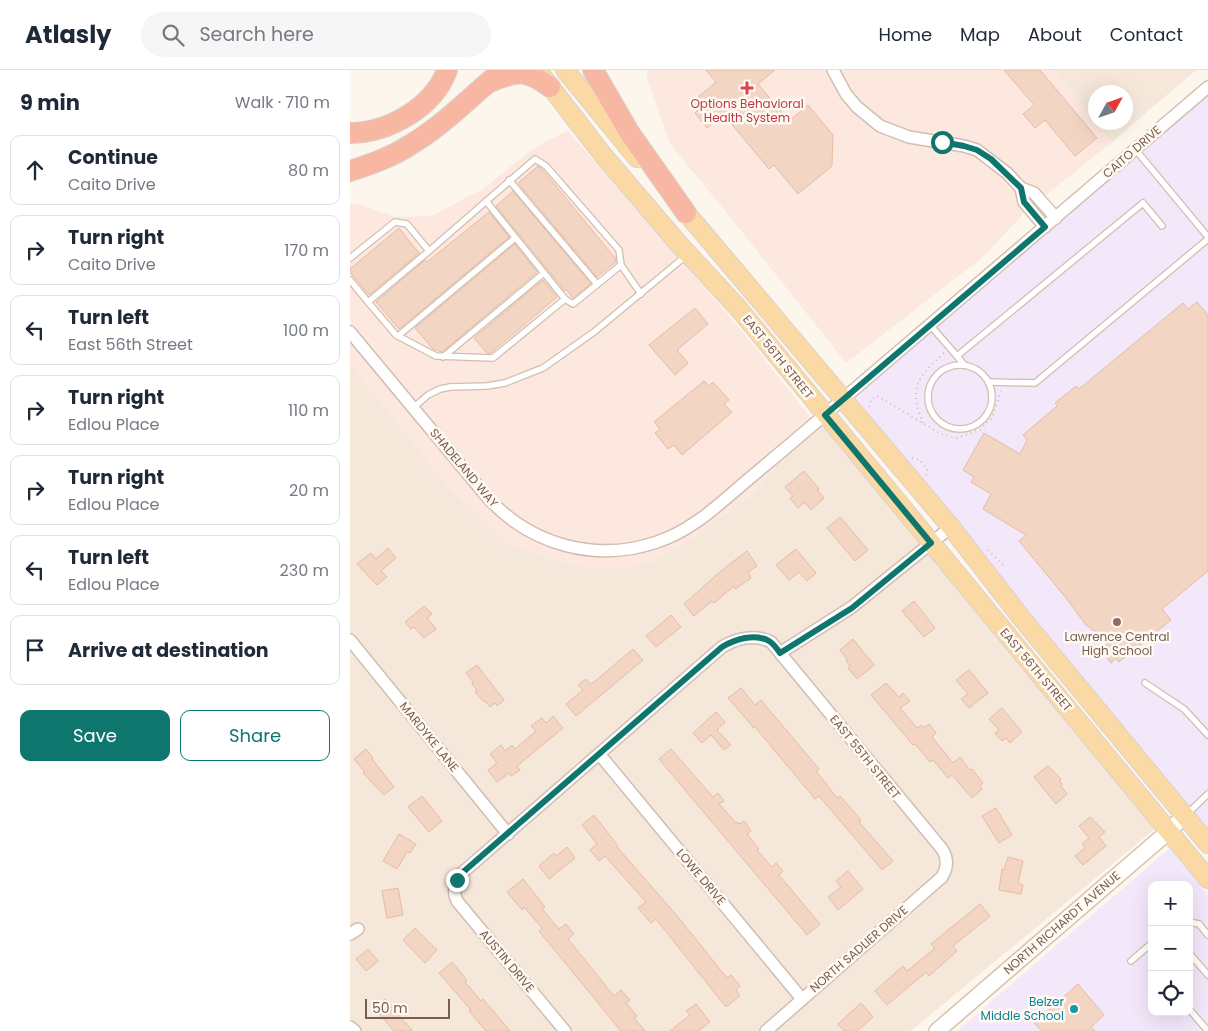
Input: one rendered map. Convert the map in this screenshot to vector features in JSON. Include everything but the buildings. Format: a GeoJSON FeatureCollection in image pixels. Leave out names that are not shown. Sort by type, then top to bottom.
{"type":"FeatureCollection","features":[{"type":"Feature","properties":{"kind":"highway"},"geometry":{"type":"LineString","coordinates":[[350,133],[358,133],[383,126],[397,121],[412,112],[436,90],[447,70]]}},
{"type":"Feature","properties":{"kind":"highway"},"geometry":{"type":"LineString","coordinates":[[350,171],[386,158],[411,145],[450,116],[503,70]]}},
{"type":"Feature","properties":{"kind":"highway"},"geometry":{"type":"LineString","coordinates":[[593,70],[629,132],[686,213]]}},
{"type":"Feature","properties":{"kind":"highway"},"geometry":{"type":"LineString","coordinates":[[484,86],[509,72],[518,71],[534,75],[550,87]]}},
{"type":"Feature","properties":{"kind":"main road","name":"EAST 56TH STREET"},"geometry":{"type":"LineString","coordinates":[[537,70],[603,154],[688,254],[950,527],[1208,844]]}},
{"type":"Feature","properties":{"kind":"main road","name":"EAST 56TH STREET"},"geometry":{"type":"LineString","coordinates":[[565,70],[638,159],[686,213],[834,407],[931,543],[1208,879]]}},
{"type":"Feature","properties":{"kind":"street"},"geometry":{"type":"LineString","coordinates":[[833,70],[846,94],[857,107],[880,126],[910,137],[977,150],[1007,173],[1021,188],[1034,193],[1056,218]]}},
{"type":"Feature","properties":{"kind":"street","name":"CAITO DRIVE"},"geometry":{"type":"LineString","coordinates":[[834,407],[1208,87]]}},
{"type":"Feature","properties":{"kind":"street"},"geometry":{"type":"LineString","coordinates":[[1021,188],[1024,202],[1045,227]]}},
{"type":"Feature","properties":{"kind":"street","name":"SHADELAND WAY"},"geometry":{"type":"LineString","coordinates":[[350,332],[504,515],[527,530],[547,539],[567,546],[598,551],[640,547],[661,541],[689,527],[834,407]]}},
{"type":"Feature","properties":{"kind":"street"},"geometry":{"type":"LineString","coordinates":[[780,653],[852,608],[950,527]]}},
{"type":"Feature","properties":{"kind":"street","name":"EAST 55TH STREET"},"geometry":{"type":"LineString","coordinates":[[454,889],[462,873],[600,755],[724,645],[740,639],[755,638],[771,642],[942,849],[947,862]]}},
{"type":"Feature","properties":{"kind":"street","name":"MARDYKE LANE"},"geometry":{"type":"LineString","coordinates":[[350,640],[508,834]]}},
{"type":"Feature","properties":{"kind":"street","name":"LOWE DRIVE"},"geometry":{"type":"LineString","coordinates":[[600,755],[802,999]]}},
{"type":"Feature","properties":{"kind":"street","name":"NORTH RICHARDT AVENUE"},"geometry":{"type":"LineString","coordinates":[[937,1031],[1169,831],[1185,815]]}},
{"type":"Feature","properties":{"kind":"street","name":"NORTH SADLIER DRIVE"},"geometry":{"type":"LineString","coordinates":[[766,1031],[942,877],[947,862]]}},
{"type":"Feature","properties":{"kind":"street","name":"AUSTIN DRIVE"},"geometry":{"type":"LineString","coordinates":[[454,889],[457,901],[565,1031]]}},
{"type":"Feature","properties":{"kind":"street"},"geometry":{"type":"LineString","coordinates":[[350,1027],[355,1031]]}},
{"type":"Feature","properties":{"kind":"lane"},"geometry":{"type":"LineString","coordinates":[[988,382],[1035,383],[1208,238],[1135,150]]}},
{"type":"Feature","properties":{"kind":"lane"},"geometry":{"type":"LineString","coordinates":[[368,302],[535,159],[546,166],[619,250],[621,265],[641,294]]}},
{"type":"Feature","properties":{"kind":"lane"},"geometry":{"type":"LineString","coordinates":[[509,180],[597,284]]}},
{"type":"Feature","properties":{"kind":"lane"},"geometry":{"type":"LineString","coordinates":[[486,201],[565,299],[573,304],[621,265]]}},
{"type":"Feature","properties":{"kind":"lane"},"geometry":{"type":"LineString","coordinates":[[957,356],[1143,202],[1162,226]]}},
{"type":"Feature","properties":{"kind":"lane"},"geometry":{"type":"LineString","coordinates":[[350,258],[395,222],[407,224],[429,251]]}},
{"type":"Feature","properties":{"kind":"lane"},"geometry":{"type":"LineString","coordinates":[[398,336],[516,238]]}},
{"type":"Feature","properties":{"kind":"lane"},"geometry":{"type":"LineString","coordinates":[[413,408],[428,395],[443,389],[504,383],[543,368],[594,332],[688,254]]}},
{"type":"Feature","properties":{"kind":"lane"},"geometry":{"type":"LineString","coordinates":[[443,357],[544,273]]}},
{"type":"Feature","properties":{"kind":"lane"},"geometry":{"type":"LineString","coordinates":[[350,280],[398,336],[436,356],[443,357],[492,358],[565,299]]}},
{"type":"Feature","properties":{"kind":"lane"},"geometry":{"type":"LineString","coordinates":[[930,325],[964,365]]}},
{"type":"Feature","properties":{"kind":"lane"},"geometry":{"type":"LineString","coordinates":[[954,365],[973,367],[982,373],[988,382],[992,392],[991,403],[987,413],[971,427],[960,429],[940,422],[928,404],[931,382],[936,374],[944,368],[954,365]]}},
{"type":"Feature","properties":{"kind":"lane"},"geometry":{"type":"LineString","coordinates":[[1146,683],[1184,709],[1208,735]]}},
{"type":"Feature","properties":{"kind":"lane"},"geometry":{"type":"LineString","coordinates":[[1185,815],[1208,794]]}},
{"type":"Feature","properties":{"kind":"lane"},"geometry":{"type":"LineString","coordinates":[[1193,923],[1199,924],[1208,935]]}},
{"type":"Feature","properties":{"kind":"lane"},"geometry":{"type":"LineString","coordinates":[[1131,961],[1148,946]]}},
{"type":"Feature","properties":{"kind":"lane"},"geometry":{"type":"LineString","coordinates":[[1193,958],[1208,975]]}},
{"type":"Feature","properties":{"kind":"lane"},"geometry":{"type":"LineString","coordinates":[[1193,1014],[1208,1031]]}},
{"type":"Feature","properties":{"kind":"path"},"geometry":{"type":"LineString","coordinates":[[923,424],[917,407],[916,392],[922,374],[937,360]]}},
{"type":"Feature","properties":{"kind":"path"},"geometry":{"type":"LineString","coordinates":[[870,410],[871,400],[875,396],[879,397],[941,434],[957,438],[980,430],[992,418],[1001,392],[1007,389]]}},
{"type":"Feature","properties":{"kind":"path"},"geometry":{"type":"LineString","coordinates":[[910,457],[920,460],[927,469],[926,476],[931,482]]}},
{"type":"Feature","properties":{"kind":"path"},"geometry":{"type":"LineString","coordinates":[[987,548],[1002,564]]}},
{"type":"Feature","properties":{"kind":"shaded area"},"geometry":{"type":"Polygon","coordinates":[[[647,70],[1053,70],[1088,113],[1088,130],[1102,130],[1112,142],[1025,212],[983,257],[846,363],[670,144],[647,78],[647,70]]]}},
{"type":"Feature","properties":{"kind":"shaded area"},"geometry":{"type":"Polygon","coordinates":[[[1053,70],[1196,70],[1133,124],[1133,85],[1088,85],[1088,113],[1053,70]]]}},
{"type":"Feature","properties":{"kind":"shaded area","name":"Lawrence Central High School"},"geometry":{"type":"Polygon","coordinates":[[[1208,87],[1208,843],[843,400],[1208,87]]]}},
{"type":"Feature","properties":{"kind":"shaded area"},"geometry":{"type":"Polygon","coordinates":[[[1102,130],[1126,130],[1112,142],[1102,130]]]}},
{"type":"Feature","properties":{"kind":"shaded area"},"geometry":{"type":"Polygon","coordinates":[[[568,131],[743,332],[811,418],[758,489],[734,508],[685,543],[650,563],[609,569],[561,563],[512,546],[451,490],[350,363],[350,203],[359,204],[395,217],[431,216],[483,189],[526,154],[552,138],[568,131]]]}},
{"type":"Feature","properties":{"kind":"shaded area"},"geometry":{"type":"Polygon","coordinates":[[[350,363],[451,490],[561,563],[609,569],[650,563],[685,543],[734,508],[758,489],[811,418],[831,434],[1157,827],[911,1031],[350,1031],[350,363]]]}},
{"type":"Feature","properties":{"kind":"shaded area"},"geometry":{"type":"Polygon","coordinates":[[[1170,848],[1208,895],[1208,1031],[957,1031],[1170,848]]]}},
{"type":"Feature","properties":{"kind":"place","name":"Options Behavioral Health System"},"geometry":{"type":"Point","coordinates":[747,88]}},
{"type":"Feature","properties":{"kind":"place","name":"Lawrence Central High School"},"geometry":{"type":"Point","coordinates":[1117,622]}},
{"type":"Feature","properties":{"kind":"place","name":"Belzer Middle School"},"geometry":{"type":"Point","coordinates":[1074,1009]}},
{"type":"Feature","properties":{"kind":"route"},"geometry":{"type":"LineString","coordinates":[[457,880],[462,873],[722,647],[742,638],[755,638],[771,642],[780,653],[852,608],[931,543],[825,415],[1045,227],[1024,202],[1021,188],[991,159],[977,150],[942,142]]}}]}
